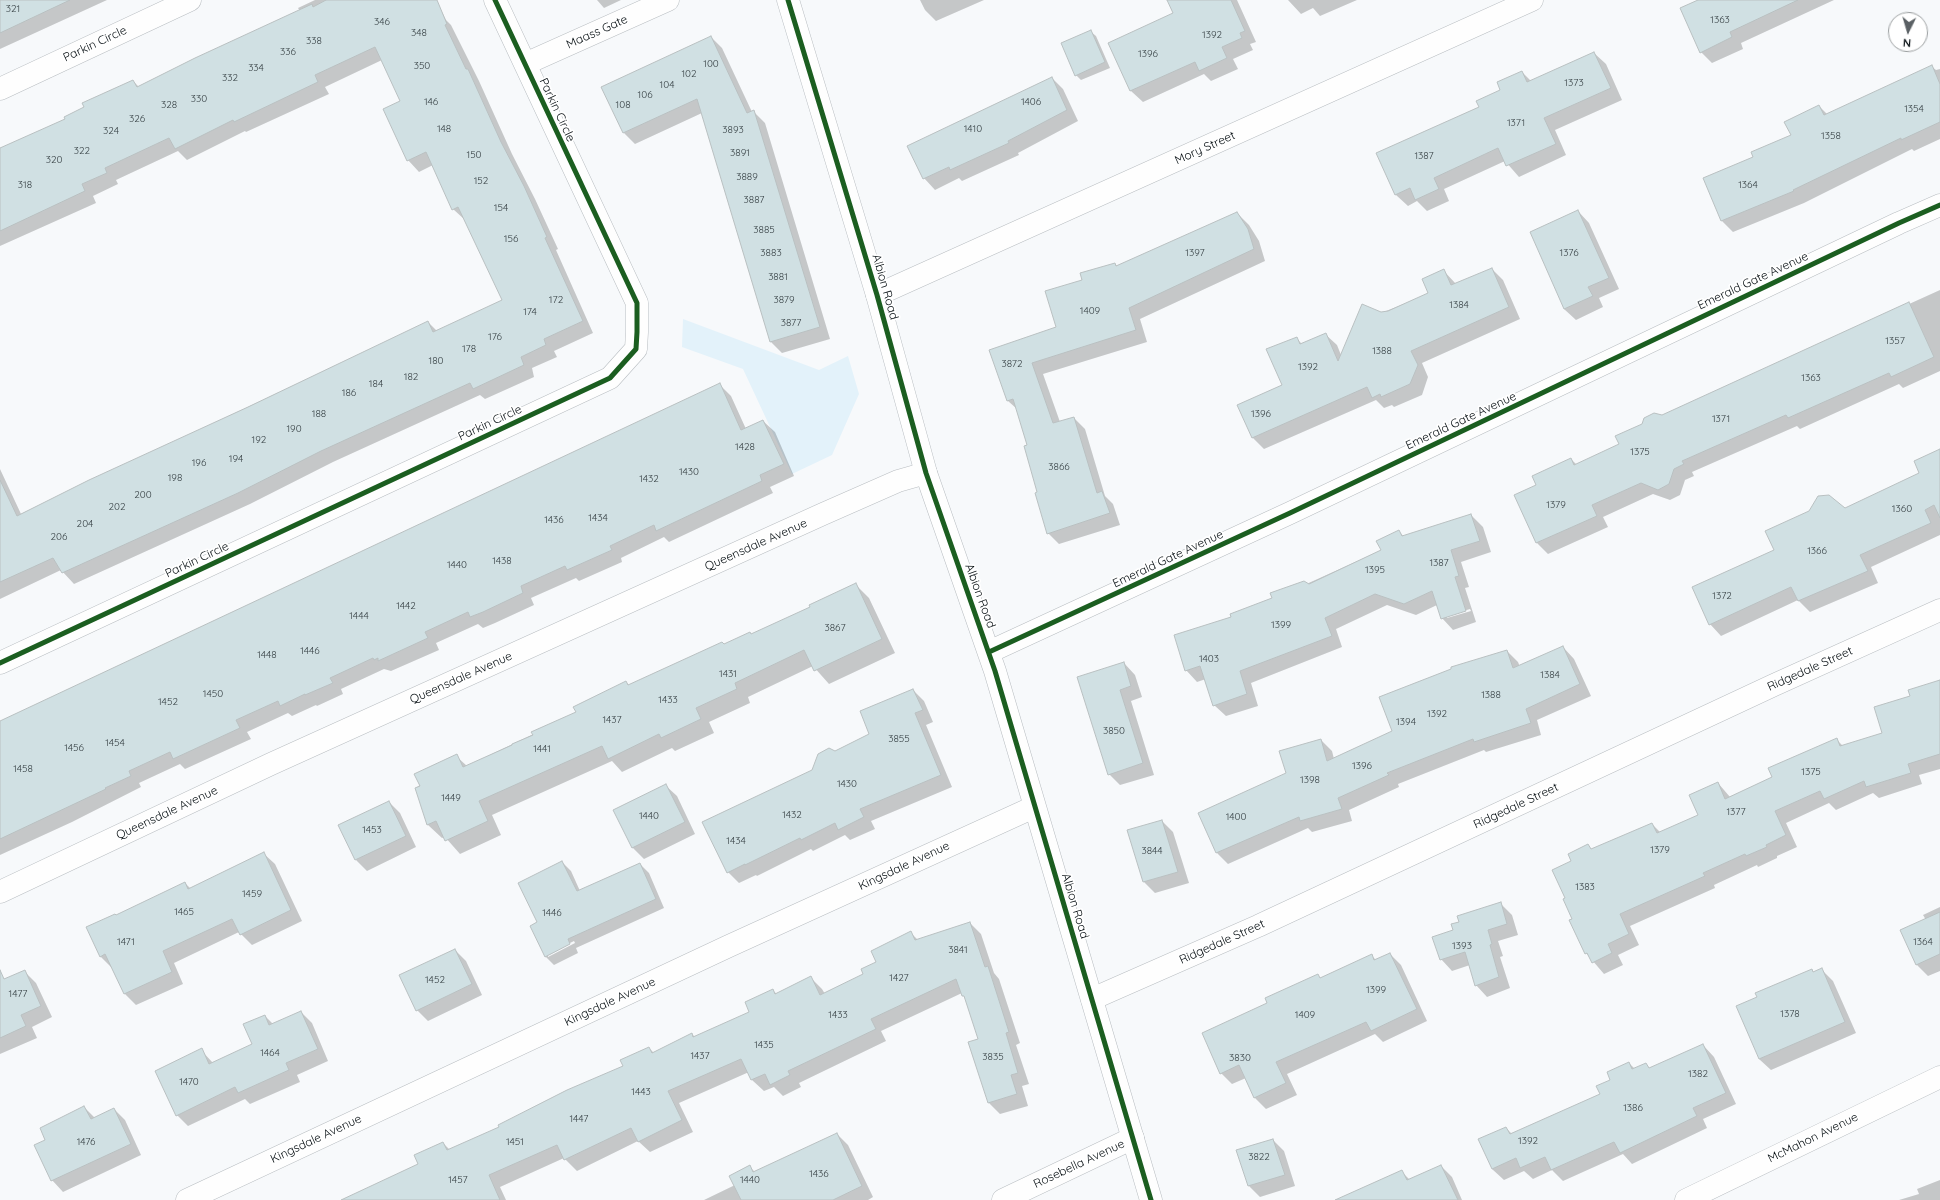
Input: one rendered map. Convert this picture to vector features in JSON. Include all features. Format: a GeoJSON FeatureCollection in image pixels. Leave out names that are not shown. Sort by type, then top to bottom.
{"type":"FeatureCollection","features":[{"type":"Feature","properties":{"kind":"street","name":"Parkin Circle"},"geometry":{"type":"LineString","coordinates":[[0,89],[190,0]]}},
{"type":"Feature","properties":{"kind":"street","name":"Parkin Circle"},"geometry":{"type":"LineString","coordinates":[[0,663],[610,378],[636,348],[638,332],[636,303],[495,0]]}},
{"type":"Feature","properties":{"kind":"street","name":"Maass Gate"},"geometry":{"type":"LineString","coordinates":[[525,64],[668,0]]}},
{"type":"Feature","properties":{"kind":"street","name":"Albion Road"},"geometry":{"type":"LineString","coordinates":[[788,0],[877,295],[926,473],[989,652],[1151,1200]]}},
{"type":"Feature","properties":{"kind":"street","name":"Mory Street"},"geometry":{"type":"LineString","coordinates":[[877,295],[1532,0]]}},
{"type":"Feature","properties":{"kind":"street","name":"Emerald Gate Avenue"},"geometry":{"type":"LineString","coordinates":[[989,652],[1283,516],[1892,226],[1940,205]]}},
{"type":"Feature","properties":{"kind":"street","name":"Queensdale Avenue"},"geometry":{"type":"LineString","coordinates":[[0,892],[271,764],[898,481],[926,473]]}},
{"type":"Feature","properties":{"kind":"street","name":"Ridgedale Street"},"geometry":{"type":"LineString","coordinates":[[1092,999],[1258,926],[1774,685],[1940,610]]}},
{"type":"Feature","properties":{"kind":"street","name":"Kingsdale Avenue"},"geometry":{"type":"LineString","coordinates":[[186,1200],[729,946],[1034,807]]}},
{"type":"Feature","properties":{"kind":"street","name":"McMahon Avenue"},"geometry":{"type":"LineString","coordinates":[[1686,1200],[1940,1077]]}},
{"type":"Feature","properties":{"kind":"street","name":"Rosebella Avenue"},"geometry":{"type":"LineString","coordinates":[[1002,1200],[1133,1138]]}},
{"type":"Feature","properties":{"kind":"shaded area"},"geometry":{"type":"Polygon","coordinates":[[[683,319],[819,370],[848,356],[859,394],[832,455],[792,474],[743,369],[682,347],[683,319]]]}},
{"type":"Feature","properties":{"kind":"building"},"geometry":{"type":"Polygon","coordinates":[[[0,0],[70,0],[0,33],[0,0]]]}},
{"type":"Feature","properties":{"kind":"building"},"geometry":{"type":"Polygon","coordinates":[[[326,0],[437,0],[447,24],[445,25],[466,69],[468,69],[501,142],[524,186],[547,237],[545,238],[583,321],[544,339],[546,345],[521,357],[524,365],[473,389],[470,383],[321,451],[238,493],[62,573],[53,558],[0,582],[0,480],[17,516],[89,480],[248,407],[428,321],[433,332],[502,300],[458,207],[452,210],[426,152],[407,161],[383,109],[400,101],[375,47],[315,75],[318,82],[234,122],[233,120],[175,149],[169,138],[105,168],[107,173],[82,184],[85,191],[0,231],[0,148],[65,119],[64,117],[84,107],[82,103],[133,80],[137,87],[195,58],[312,4],[313,7],[326,0]]]}},
{"type":"Feature","properties":{"kind":"building"},"geometry":{"type":"Polygon","coordinates":[[[1167,0],[1231,0],[1245,31],[1240,33],[1242,38],[1222,47],[1227,58],[1199,71],[1195,62],[1130,91],[1108,43],[1173,13],[1167,0]]]}},
{"type":"Feature","properties":{"kind":"building"},"geometry":{"type":"Polygon","coordinates":[[[1698,0],[1798,0],[1730,32],[1732,37],[1700,53],[1680,8],[1698,0]]]}},
{"type":"Feature","properties":{"kind":"building"},"geometry":{"type":"Polygon","coordinates":[[[1091,30],[1105,62],[1075,76],[1061,43],[1091,30]]]}},
{"type":"Feature","properties":{"kind":"building"},"geometry":{"type":"Polygon","coordinates":[[[711,36],[747,113],[754,110],[820,327],[770,342],[697,99],[623,133],[601,87],[711,36]]]}},
{"type":"Feature","properties":{"kind":"building"},"geometry":{"type":"Polygon","coordinates":[[[1594,52],[1611,88],[1544,118],[1556,144],[1506,166],[1498,148],[1434,178],[1439,189],[1415,200],[1410,188],[1395,195],[1376,153],[1479,107],[1476,101],[1500,90],[1497,82],[1522,71],[1527,82],[1594,52]]]}},
{"type":"Feature","properties":{"kind":"building"},"geometry":{"type":"Polygon","coordinates":[[[1932,65],[1940,84],[1940,122],[1901,140],[1901,138],[1793,190],[1794,191],[1721,221],[1703,178],[1753,157],[1751,152],[1791,135],[1784,122],[1819,105],[1824,115],[1932,65]]]}},
{"type":"Feature","properties":{"kind":"building"},"geometry":{"type":"Polygon","coordinates":[[[1052,77],[1067,110],[1008,141],[1009,143],[950,170],[949,167],[923,179],[907,146],[1052,77]]]}},
{"type":"Feature","properties":{"kind":"building"},"geometry":{"type":"Polygon","coordinates":[[[1578,210],[1609,278],[1588,287],[1593,296],[1564,309],[1530,232],[1578,210]]]}},
{"type":"Feature","properties":{"kind":"building"},"geometry":{"type":"Polygon","coordinates":[[[1237,212],[1248,229],[1254,249],[1129,308],[1136,330],[1032,363],[1053,423],[1074,417],[1097,493],[1102,491],[1110,513],[1047,534],[1035,493],[1037,492],[1024,446],[1027,445],[1013,399],[1007,401],[989,350],[1056,327],[1045,291],[1082,280],[1080,273],[1115,263],[1116,266],[1237,212]]]}},
{"type":"Feature","properties":{"kind":"building"},"geometry":{"type":"Polygon","coordinates":[[[1492,268],[1509,307],[1411,351],[1418,365],[1410,384],[1381,397],[1380,394],[1372,398],[1367,387],[1252,438],[1237,405],[1282,385],[1266,349],[1297,337],[1300,344],[1326,333],[1338,361],[1362,304],[1381,312],[1388,311],[1428,293],[1422,279],[1444,269],[1451,285],[1492,268]]]}},
{"type":"Feature","properties":{"kind":"building"},"geometry":{"type":"Polygon","coordinates":[[[1909,302],[1934,357],[1891,377],[1889,373],[1788,418],[1786,415],[1682,461],[1684,464],[1674,469],[1669,484],[1658,490],[1641,483],[1592,505],[1597,516],[1536,543],[1514,495],[1536,485],[1532,476],[1571,458],[1574,465],[1619,444],[1615,436],[1642,424],[1644,418],[1654,413],[1662,415],[1909,302]]]}},
{"type":"Feature","properties":{"kind":"building"},"geometry":{"type":"Polygon","coordinates":[[[720,383],[741,430],[763,420],[784,464],[760,475],[762,481],[656,531],[654,525],[610,546],[612,550],[567,570],[565,566],[521,586],[523,593],[483,612],[470,617],[468,612],[425,632],[428,638],[378,661],[378,658],[374,660],[373,658],[330,678],[333,683],[280,706],[278,701],[236,720],[240,728],[173,759],[170,752],[129,771],[131,776],[105,788],[106,789],[0,839],[0,721],[720,383]]]}},
{"type":"Feature","properties":{"kind":"building"},"geometry":{"type":"Polygon","coordinates":[[[1940,449],[1940,518],[1934,505],[1925,510],[1931,523],[1860,555],[1868,571],[1798,601],[1791,587],[1709,625],[1692,587],[1774,550],[1765,531],[1809,511],[1818,496],[1829,495],[1845,508],[1919,473],[1914,461],[1940,449]]]}},
{"type":"Feature","properties":{"kind":"building"},"geometry":{"type":"Polygon","coordinates":[[[1471,514],[1480,541],[1451,550],[1459,576],[1455,577],[1466,611],[1441,619],[1432,591],[1404,604],[1375,594],[1325,618],[1332,636],[1240,671],[1247,694],[1213,706],[1200,666],[1185,671],[1174,635],[1231,617],[1230,614],[1272,598],[1270,593],[1304,581],[1309,584],[1381,550],[1376,541],[1399,530],[1402,536],[1471,514]]]}},
{"type":"Feature","properties":{"kind":"building"},"geometry":{"type":"Polygon","coordinates":[[[856,583],[882,639],[814,671],[804,650],[735,683],[737,689],[696,708],[701,719],[661,738],[659,734],[608,759],[602,746],[479,801],[488,821],[445,841],[436,821],[427,825],[415,788],[420,786],[414,774],[457,754],[463,767],[533,735],[531,732],[576,712],[573,707],[626,681],[628,685],[722,642],[724,644],[750,632],[751,634],[810,607],[809,605],[856,583]]]}},
{"type":"Feature","properties":{"kind":"building"},"geometry":{"type":"Polygon","coordinates":[[[1563,646],[1580,684],[1526,709],[1531,723],[1474,742],[1473,739],[1387,773],[1389,775],[1338,798],[1342,809],[1300,821],[1299,817],[1216,853],[1198,813],[1286,773],[1279,751],[1321,739],[1327,761],[1392,731],[1379,697],[1451,669],[1451,667],[1507,650],[1513,668],[1563,646]]]}},
{"type":"Feature","properties":{"kind":"building"},"geometry":{"type":"Polygon","coordinates":[[[1124,662],[1131,686],[1120,690],[1143,763],[1108,775],[1077,677],[1124,662]]]}},
{"type":"Feature","properties":{"kind":"building"},"geometry":{"type":"Polygon","coordinates":[[[1940,680],[1940,754],[1908,764],[1911,773],[1866,787],[1864,781],[1824,799],[1820,791],[1775,811],[1786,835],[1766,845],[1767,847],[1746,856],[1745,854],[1703,873],[1705,876],[1620,914],[1629,934],[1608,944],[1612,953],[1592,963],[1587,953],[1585,954],[1569,920],[1572,919],[1563,899],[1565,898],[1552,870],[1571,861],[1568,854],[1588,844],[1591,849],[1652,823],[1657,833],[1698,815],[1689,795],[1718,782],[1725,799],[1772,777],[1768,768],[1837,738],[1840,746],[1882,733],[1874,707],[1910,696],[1908,690],[1940,680]]]}},
{"type":"Feature","properties":{"kind":"building"},"geometry":{"type":"Polygon","coordinates":[[[913,689],[923,710],[915,713],[941,775],[860,809],[864,817],[838,830],[835,823],[727,873],[702,822],[812,770],[818,754],[829,748],[835,751],[869,734],[860,711],[913,689]]]}},
{"type":"Feature","properties":{"kind":"building"},"geometry":{"type":"Polygon","coordinates":[[[666,784],[685,822],[632,848],[613,810],[666,784]]]}},
{"type":"Feature","properties":{"kind":"building"},"geometry":{"type":"Polygon","coordinates":[[[389,801],[406,836],[355,860],[338,825],[389,801]]]}},
{"type":"Feature","properties":{"kind":"building"},"geometry":{"type":"Polygon","coordinates":[[[1162,820],[1178,872],[1143,882],[1127,830],[1162,820]]]}},
{"type":"Feature","properties":{"kind":"building"},"geometry":{"type":"Polygon","coordinates":[[[264,852],[291,910],[240,935],[232,919],[163,951],[172,972],[124,994],[105,954],[100,957],[86,927],[115,914],[116,915],[185,882],[188,889],[264,852]]]}},
{"type":"Feature","properties":{"kind":"building"},"geometry":{"type":"Polygon","coordinates":[[[562,861],[577,891],[640,863],[656,899],[568,939],[570,944],[545,957],[530,926],[537,922],[518,883],[562,861]]]}},
{"type":"Feature","properties":{"kind":"building"},"geometry":{"type":"Polygon","coordinates":[[[1501,902],[1507,924],[1488,930],[1492,944],[1490,945],[1499,977],[1475,986],[1465,952],[1440,960],[1432,937],[1453,930],[1451,924],[1459,922],[1457,916],[1501,902]]]}},
{"type":"Feature","properties":{"kind":"building"},"geometry":{"type":"Polygon","coordinates":[[[1940,912],[1940,954],[1916,965],[1900,930],[1940,912]]]}},
{"type":"Feature","properties":{"kind":"building"},"geometry":{"type":"Polygon","coordinates":[[[970,922],[985,967],[988,966],[1009,1032],[1006,1033],[1018,1073],[1011,1075],[1017,1094],[988,1103],[968,1042],[978,1039],[964,996],[962,996],[956,979],[871,1019],[876,1029],[788,1071],[790,1075],[770,1085],[765,1074],[751,1080],[741,1059],[668,1091],[682,1120],[638,1142],[631,1128],[564,1160],[557,1145],[489,1175],[500,1200],[341,1200],[418,1164],[414,1155],[443,1142],[447,1150],[499,1127],[498,1125],[567,1090],[623,1066],[620,1060],[649,1047],[652,1053],[692,1033],[693,1037],[749,1012],[745,1002],[773,989],[775,994],[811,976],[820,995],[863,974],[861,969],[876,962],[871,951],[911,931],[915,940],[970,922]]]}},
{"type":"Feature","properties":{"kind":"building"},"geometry":{"type":"Polygon","coordinates":[[[455,949],[472,984],[416,1011],[399,975],[455,949]]]}},
{"type":"Feature","properties":{"kind":"building"},"geometry":{"type":"Polygon","coordinates":[[[1390,953],[1417,1009],[1371,1031],[1366,1022],[1276,1062],[1286,1083],[1254,1098],[1239,1065],[1220,1074],[1202,1033],[1267,1003],[1265,998],[1318,974],[1320,978],[1372,954],[1374,960],[1390,953]]]}},
{"type":"Feature","properties":{"kind":"building"},"geometry":{"type":"Polygon","coordinates":[[[1822,968],[1845,1022],[1759,1059],[1736,1006],[1757,997],[1755,993],[1812,969],[1813,972],[1822,968]]]}},
{"type":"Feature","properties":{"kind":"building"},"geometry":{"type":"Polygon","coordinates":[[[0,970],[4,979],[25,970],[41,1006],[21,1015],[26,1026],[0,1038],[0,970]]]}},
{"type":"Feature","properties":{"kind":"building"},"geometry":{"type":"Polygon","coordinates":[[[301,1011],[318,1049],[286,1063],[289,1070],[238,1093],[235,1087],[176,1116],[155,1071],[202,1048],[209,1064],[252,1044],[243,1024],[265,1015],[269,1025],[301,1011]]]}},
{"type":"Feature","properties":{"kind":"building"},"geometry":{"type":"Polygon","coordinates":[[[1703,1044],[1726,1093],[1693,1108],[1697,1116],[1620,1153],[1614,1142],[1551,1170],[1545,1157],[1520,1168],[1516,1158],[1492,1169],[1478,1139],[1506,1127],[1510,1134],[1600,1094],[1596,1086],[1610,1080],[1607,1072],[1629,1062],[1632,1069],[1646,1063],[1649,1068],[1703,1044]]]}},
{"type":"Feature","properties":{"kind":"building"},"geometry":{"type":"Polygon","coordinates":[[[84,1106],[91,1119],[114,1108],[131,1144],[51,1181],[34,1145],[45,1140],[40,1128],[84,1106]]]}},
{"type":"Feature","properties":{"kind":"building"},"geometry":{"type":"Polygon","coordinates":[[[837,1133],[862,1186],[833,1200],[741,1200],[729,1176],[750,1165],[753,1172],[837,1133]]]}},
{"type":"Feature","properties":{"kind":"building"},"geometry":{"type":"Polygon","coordinates":[[[1273,1139],[1285,1175],[1248,1186],[1236,1150],[1273,1139]]]}},
{"type":"Feature","properties":{"kind":"building"},"geometry":{"type":"Polygon","coordinates":[[[1441,1165],[1458,1200],[1335,1200],[1402,1170],[1407,1180],[1441,1165]]]}},
{"type":"Feature","properties":{"kind":"cycle path"},"geometry":{"type":"LineString","coordinates":[[0,663],[610,378],[636,349],[637,303],[495,0]]}},
{"type":"Feature","properties":{"kind":"cycle path"},"geometry":{"type":"LineString","coordinates":[[788,0],[877,295],[926,473],[995,671],[1151,1200]]}},
{"type":"Feature","properties":{"kind":"cycle path"},"geometry":{"type":"LineString","coordinates":[[989,652],[1290,513],[1899,223],[1940,205]]}}]}
